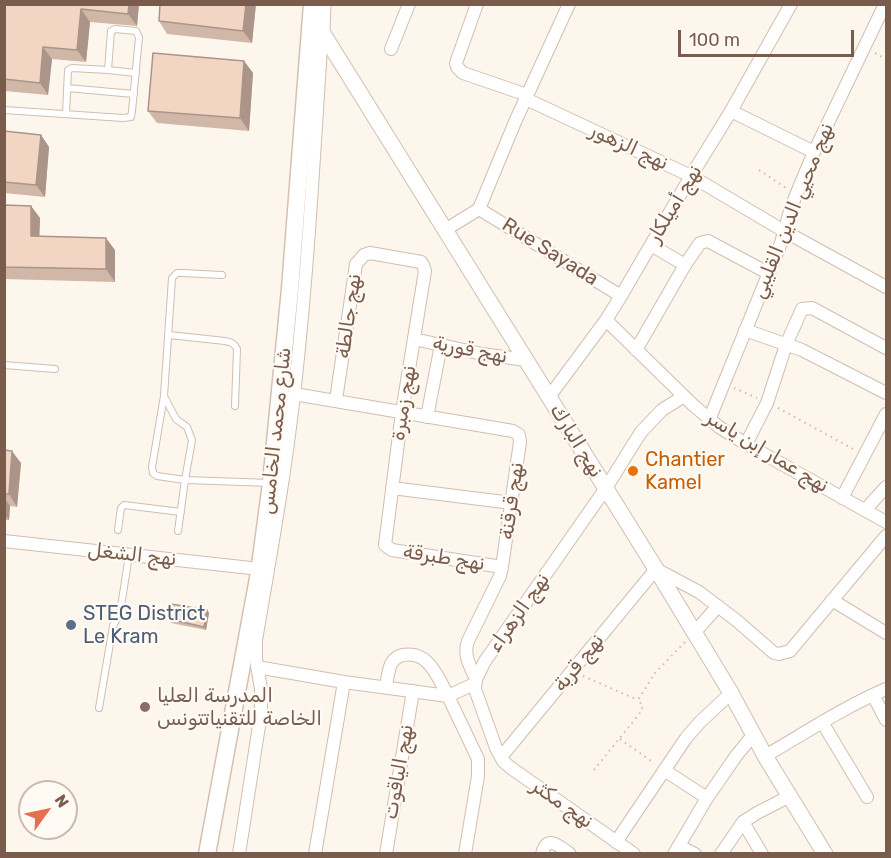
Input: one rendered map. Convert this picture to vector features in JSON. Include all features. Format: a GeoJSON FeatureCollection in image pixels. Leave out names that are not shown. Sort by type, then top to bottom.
{"type":"FeatureCollection","features":[{"type":"Feature","properties":{"kind":"main road","name":"شارع محمد الخامس"},"geometry":{"type":"LineString","coordinates":[[207,854],[260,569],[271,483],[291,278],[312,4]]}},
{"type":"Feature","properties":{"kind":"street"},"geometry":{"type":"LineString","coordinates":[[239,854],[261,713],[256,640],[276,525],[294,394],[306,268],[323,4]]}},
{"type":"Feature","properties":{"kind":"street"},"geometry":{"type":"LineString","coordinates":[[391,49],[409,4]]}},
{"type":"Feature","properties":{"kind":"street","name":"نهج الزهور"},"geometry":{"type":"LineString","coordinates":[[477,4],[456,63],[460,71],[526,97],[691,176],[886,287]]}},
{"type":"Feature","properties":{"kind":"street"},"geometry":{"type":"LineString","coordinates":[[445,230],[479,208],[526,97],[569,4]]}},
{"type":"Feature","properties":{"kind":"street","name":"نهج أميلكار"},"geometry":{"type":"LineString","coordinates":[[549,397],[621,296],[731,111],[791,4]]}},
{"type":"Feature","properties":{"kind":"street","name":"نهج محيي الدين القليبي"},"geometry":{"type":"LineString","coordinates":[[709,420],[814,152],[885,4]]}},
{"type":"Feature","properties":{"kind":"street","name":"نهج البارك"},"geometry":{"type":"LineString","coordinates":[[322,32],[656,569],[825,854]]}},
{"type":"Feature","properties":{"kind":"street"},"geometry":{"type":"LineString","coordinates":[[731,111],[814,152]]}},
{"type":"Feature","properties":{"kind":"street","name":"Rue Sayada"},"geometry":{"type":"LineString","coordinates":[[479,208],[621,296]]}},
{"type":"Feature","properties":{"kind":"street"},"geometry":{"type":"LineString","coordinates":[[636,350],[685,265],[702,242],[708,241],[768,273]]}},
{"type":"Feature","properties":{"kind":"street"},"geometry":{"type":"LineString","coordinates":[[651,245],[685,265]]}},
{"type":"Feature","properties":{"kind":"street","name":"نهج جالطة"},"geometry":{"type":"LineString","coordinates":[[336,400],[356,264],[364,255],[370,253],[419,261]]}},
{"type":"Feature","properties":{"kind":"street","name":"نهج زمبرة"},"geometry":{"type":"LineString","coordinates":[[387,547],[385,543],[402,412],[424,271],[419,261]]}},
{"type":"Feature","properties":{"kind":"street"},"geometry":{"type":"LineString","coordinates":[[746,444],[767,403],[786,345],[802,309],[808,307],[814,309],[886,348]]}},
{"type":"Feature","properties":{"kind":"street","name":"نهج عمار إبن ياسر"},"geometry":{"type":"LineString","coordinates":[[606,320],[709,420],[746,444],[886,522]]}},
{"type":"Feature","properties":{"kind":"street"},"geometry":{"type":"LineString","coordinates":[[745,330],[828,363],[886,393]]}},
{"type":"Feature","properties":{"kind":"street","name":"نهج قورية"},"geometry":{"type":"LineString","coordinates":[[414,339],[482,354],[526,360]]}},
{"type":"Feature","properties":{"kind":"street"},"geometry":{"type":"LineString","coordinates":[[294,394],[427,417],[441,345]]}},
{"type":"Feature","properties":{"kind":"street","name":"نهج الزهراء"},"geometry":{"type":"LineString","coordinates":[[475,681],[485,661],[606,488],[637,439],[651,420],[684,396]]}},
{"type":"Feature","properties":{"kind":"street"},"geometry":{"type":"LineString","coordinates":[[842,498],[886,414]]}},
{"type":"Feature","properties":{"kind":"street","name":"نهج قرقنة"},"geometry":{"type":"LineString","coordinates":[[427,417],[519,435],[512,503],[500,576],[467,645],[466,656],[475,681]]}},
{"type":"Feature","properties":{"kind":"street"},"geometry":{"type":"LineString","coordinates":[[865,510],[886,487]]}},
{"type":"Feature","properties":{"kind":"street"},"geometry":{"type":"LineString","coordinates":[[392,488],[512,503]]}},
{"type":"Feature","properties":{"kind":"street"},"geometry":{"type":"LineString","coordinates":[[656,569],[687,585],[718,606],[774,653],[786,653],[796,645],[886,536]]}},
{"type":"Feature","properties":{"kind":"street","name":"نهج الشغل"},"geometry":{"type":"LineString","coordinates":[[4,541],[260,569]]}},
{"type":"Feature","properties":{"kind":"street","name":"نهج طبرقة"},"geometry":{"type":"LineString","coordinates":[[387,547],[392,550],[502,567]]}},
{"type":"Feature","properties":{"kind":"street","name":"نهج قربة"},"geometry":{"type":"LineString","coordinates":[[478,759],[499,753],[572,671],[656,569]]}},
{"type":"Feature","properties":{"kind":"street"},"geometry":{"type":"LineString","coordinates":[[832,600],[886,633]]}},
{"type":"Feature","properties":{"kind":"street"},"geometry":{"type":"LineString","coordinates":[[694,633],[718,606]]}},
{"type":"Feature","properties":{"kind":"street"},"geometry":{"type":"LineString","coordinates":[[386,687],[395,658],[412,654],[418,655],[427,662],[448,696],[478,759],[478,776],[465,854]]}},
{"type":"Feature","properties":{"kind":"street"},"geometry":{"type":"LineString","coordinates":[[258,667],[344,682],[448,696],[475,681],[476,694],[499,753]]}},
{"type":"Feature","properties":{"kind":"street"},"geometry":{"type":"LineString","coordinates":[[315,854],[344,682]]}},
{"type":"Feature","properties":{"kind":"street"},"geometry":{"type":"LineString","coordinates":[[765,756],[822,722],[886,689]]}},
{"type":"Feature","properties":{"kind":"street","name":"نهج الياقوت"},"geometry":{"type":"LineString","coordinates":[[386,854],[413,691]]}},
{"type":"Feature","properties":{"kind":"street"},"geometry":{"type":"LineString","coordinates":[[616,842],[686,738],[731,693]]}},
{"type":"Feature","properties":{"kind":"street"},"geometry":{"type":"LineString","coordinates":[[873,695],[886,720]]}},
{"type":"Feature","properties":{"kind":"street"},"geometry":{"type":"LineString","coordinates":[[822,722],[867,797]]}},
{"type":"Feature","properties":{"kind":"street"},"geometry":{"type":"LineString","coordinates":[[694,854],[677,850],[707,798],[754,734]]}},
{"type":"Feature","properties":{"kind":"street","name":"نهج مكثر"},"geometry":{"type":"LineString","coordinates":[[499,753],[510,768],[634,854]]}},
{"type":"Feature","properties":{"kind":"street"},"geometry":{"type":"LineString","coordinates":[[664,770],[707,798]]}},
{"type":"Feature","properties":{"kind":"street"},"geometry":{"type":"LineString","coordinates":[[721,854],[743,822],[790,796]]}},
{"type":"Feature","properties":{"kind":"street"},"geometry":{"type":"LineString","coordinates":[[743,822],[762,854]]}},
{"type":"Feature","properties":{"kind":"street"},"geometry":{"type":"LineString","coordinates":[[542,854],[542,849],[546,844],[551,843],[570,854]]}},
{"type":"Feature","properties":{"kind":"lane"},"geometry":{"type":"LineString","coordinates":[[4,110],[130,117],[140,37],[136,31],[115,28],[111,31],[108,70]]}},
{"type":"Feature","properties":{"kind":"lane"},"geometry":{"type":"LineString","coordinates":[[66,114],[69,69],[136,73]]}},
{"type":"Feature","properties":{"kind":"lane"},"geometry":{"type":"LineString","coordinates":[[66,88],[134,94]]}},
{"type":"Feature","properties":{"kind":"lane"},"geometry":{"type":"LineString","coordinates":[[222,275],[177,273],[172,278],[164,396],[152,467],[153,473],[157,476],[186,480],[271,483]]}},
{"type":"Feature","properties":{"kind":"lane"},"geometry":{"type":"LineString","coordinates":[[169,335],[232,342],[237,349],[234,406]]}},
{"type":"Feature","properties":{"kind":"lane"},"geometry":{"type":"LineString","coordinates":[[4,365],[55,369]]}},
{"type":"Feature","properties":{"kind":"lane"},"geometry":{"type":"LineString","coordinates":[[164,396],[176,418],[187,427],[192,440],[178,531]]}},
{"type":"Feature","properties":{"kind":"lane"},"geometry":{"type":"LineString","coordinates":[[118,530],[121,508],[124,506],[181,512]]}},
{"type":"Feature","properties":{"kind":"lane"},"geometry":{"type":"LineString","coordinates":[[99,708],[113,626],[120,613],[129,555]]}},
{"type":"Feature","properties":{"kind":"path"},"geometry":{"type":"LineString","coordinates":[[759,170],[796,195]]}},
{"type":"Feature","properties":{"kind":"path"},"geometry":{"type":"LineString","coordinates":[[724,384],[767,403],[865,455]]}},
{"type":"Feature","properties":{"kind":"path"},"geometry":{"type":"LineString","coordinates":[[638,700],[655,673],[694,633]]}},
{"type":"Feature","properties":{"kind":"path"},"geometry":{"type":"LineString","coordinates":[[572,671],[638,700],[643,706],[640,713],[594,770]]}},
{"type":"Feature","properties":{"kind":"path"},"geometry":{"type":"LineString","coordinates":[[620,739],[664,770]]}},
{"type":"Feature","properties":{"kind":"building"},"geometry":{"type":"Polygon","coordinates":[[[4,4],[129,4],[128,14],[81,9],[77,50],[43,47],[40,83],[4,79],[4,4]]]}},
{"type":"Feature","properties":{"kind":"building"},"geometry":{"type":"Polygon","coordinates":[[[160,4],[246,4],[243,31],[159,21],[160,4]]]}},
{"type":"Feature","properties":{"kind":"building"},"geometry":{"type":"Polygon","coordinates":[[[153,53],[244,61],[240,118],[148,111],[153,53]]]}},
{"type":"Feature","properties":{"kind":"building"},"geometry":{"type":"Polygon","coordinates":[[[4,131],[41,135],[36,185],[4,182],[4,131]]]}},
{"type":"Feature","properties":{"kind":"building"},"geometry":{"type":"Polygon","coordinates":[[[4,205],[31,206],[31,236],[106,238],[106,269],[4,267],[4,205]]]}},
{"type":"Feature","properties":{"kind":"building"},"geometry":{"type":"Polygon","coordinates":[[[4,450],[12,451],[9,494],[4,494],[4,450]]]}},
{"type":"Feature","properties":{"kind":"building"},"geometry":{"type":"Polygon","coordinates":[[[171,604],[207,610],[204,627],[169,619],[171,604]]]}},
{"type":"Feature","properties":{"kind":"place","name":"Chantier Kamel"},"geometry":{"type":"Point","coordinates":[633,471]}},
{"type":"Feature","properties":{"kind":"place","name":"STEG District Le Kram"},"geometry":{"type":"Point","coordinates":[71,625]}},
{"type":"Feature","properties":{"kind":"place","name":"المدرسة العليا الخاصة للتقنياتتونس"},"geometry":{"type":"Point","coordinates":[145,707]}}]}
